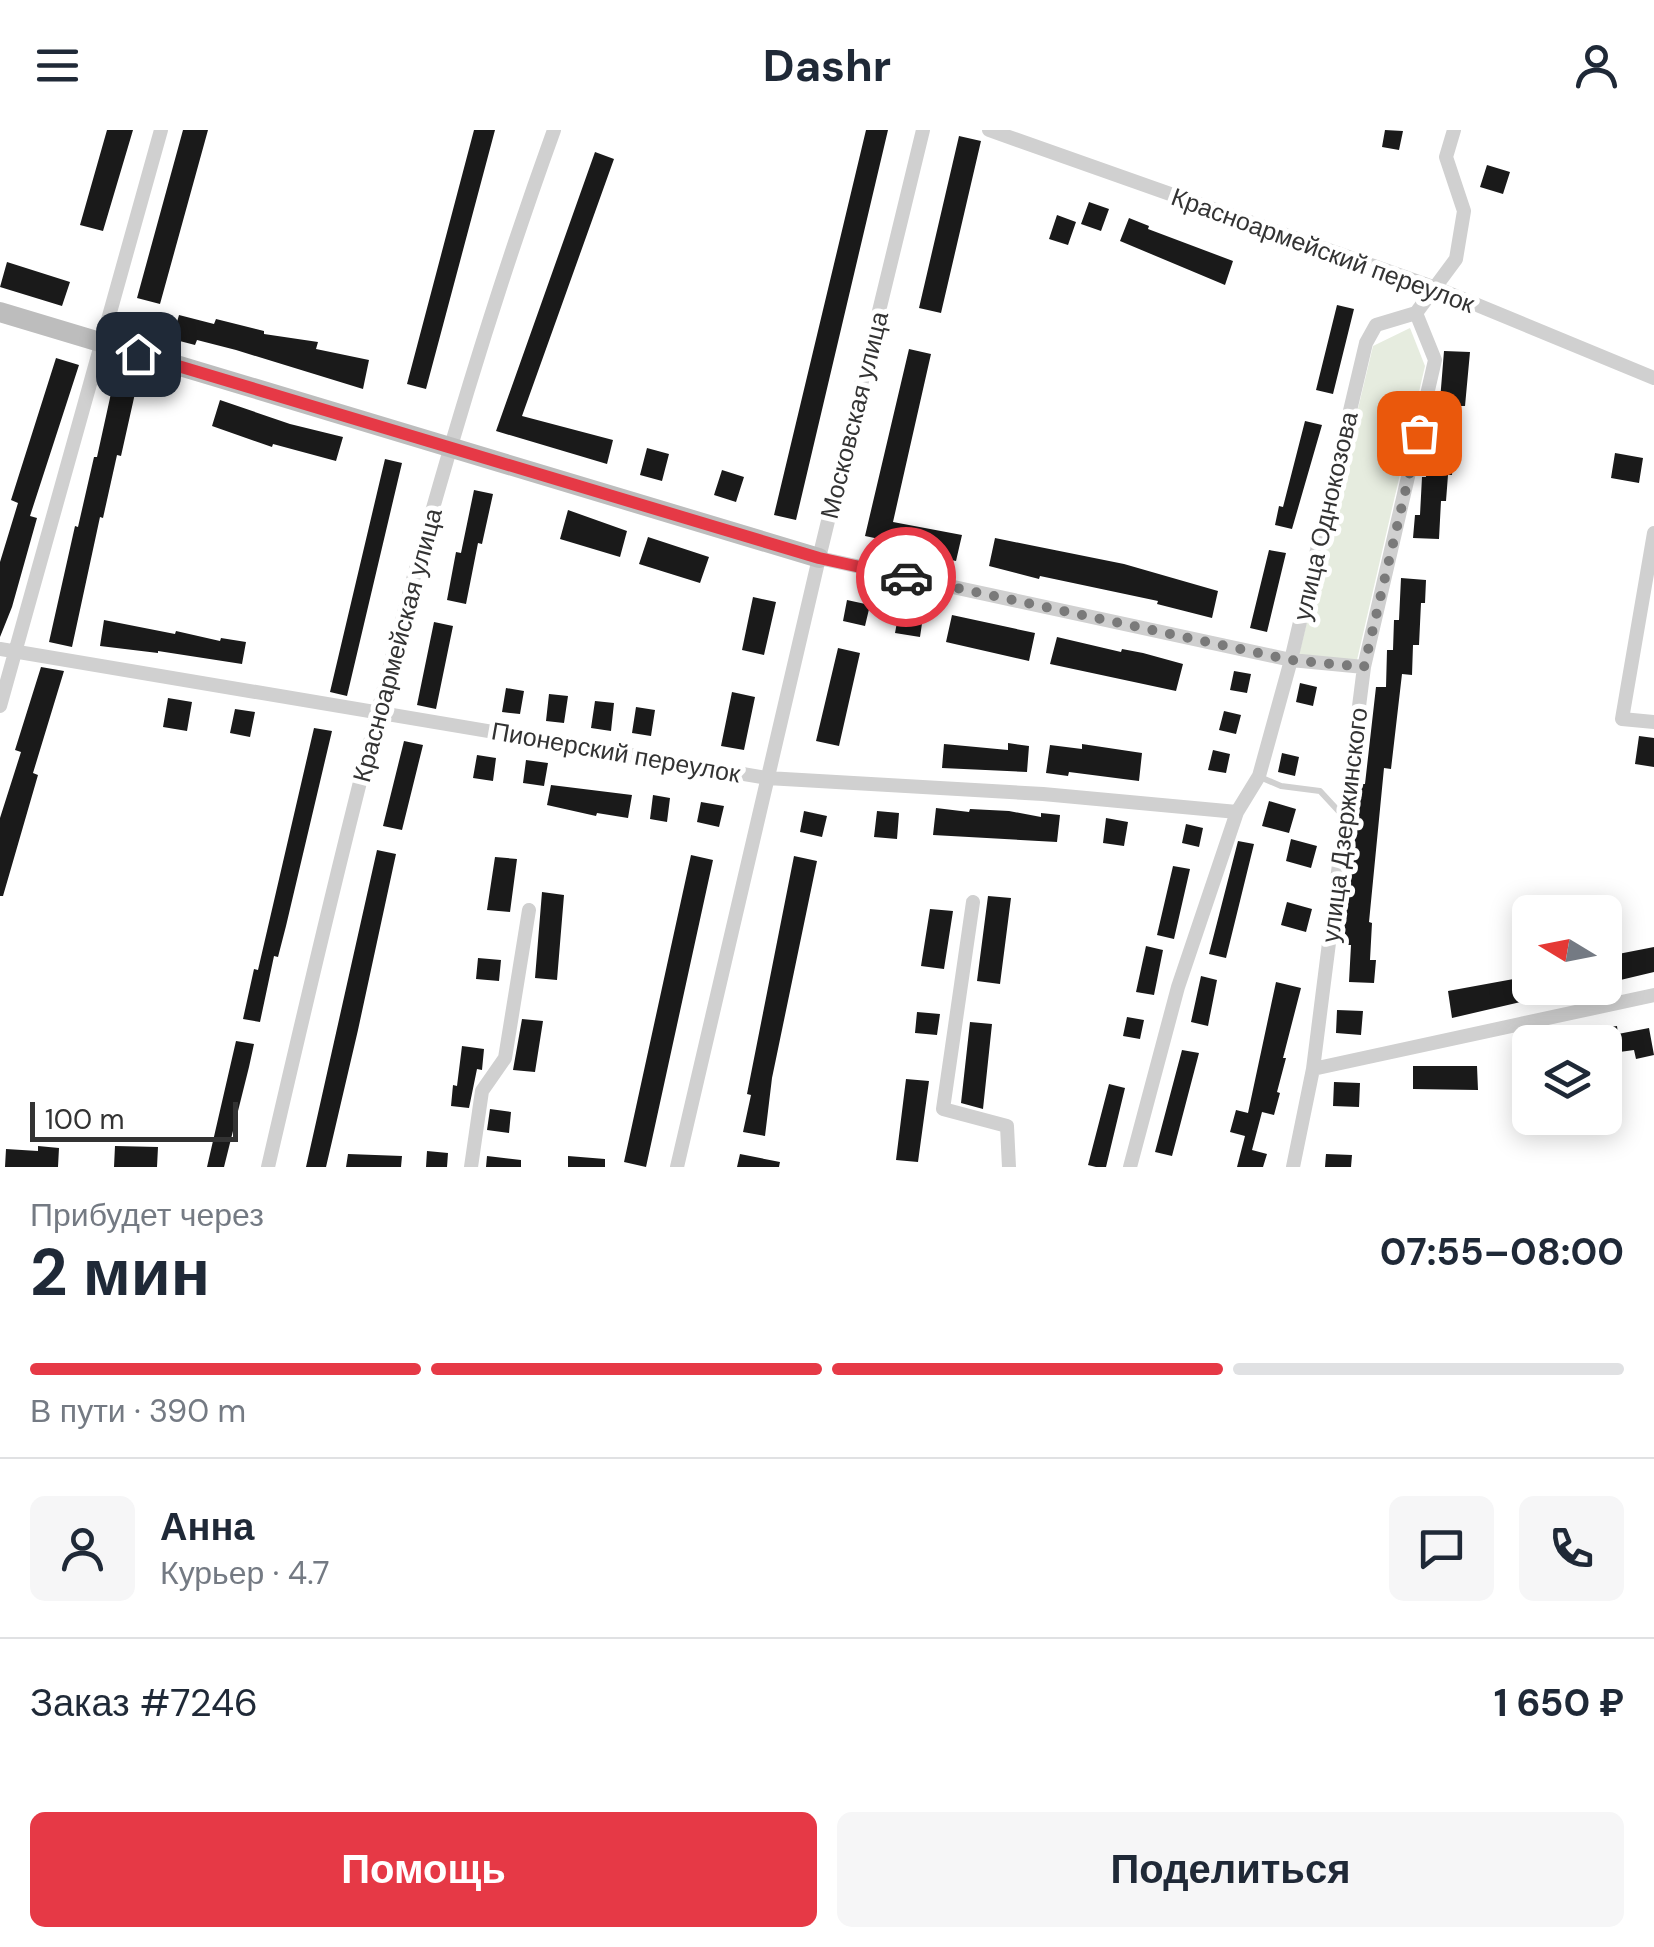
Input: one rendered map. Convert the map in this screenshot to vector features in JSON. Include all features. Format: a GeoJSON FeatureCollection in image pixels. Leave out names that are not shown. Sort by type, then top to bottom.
{"type":"FeatureCollection","features":[{"type":"Feature","properties":{"kind":"main road"},"geometry":{"type":"LineString","coordinates":[[0,312],[819,558]]}},
{"type":"Feature","properties":{"kind":"street"},"geometry":{"type":"LineString","coordinates":[[0,706],[8,651],[103,343],[161,130]]}},
{"type":"Feature","properties":{"kind":"street","name":"Красноармейская улица"},"geometry":{"type":"LineString","coordinates":[[268,1167],[378,710],[452,446],[554,130]]}},
{"type":"Feature","properties":{"kind":"street","name":"Московская улица"},"geometry":{"type":"LineString","coordinates":[[677,1167],[923,130]]}},
{"type":"Feature","properties":{"kind":"street","name":"Красноармейский переулок"},"geometry":{"type":"LineString","coordinates":[[990,130],[1436,288],[1654,378]]}},
{"type":"Feature","properties":{"kind":"street","name":"улица Однокозова"},"geometry":{"type":"LineString","coordinates":[[1130,1167],[1178,986],[1237,812],[1259,776],[1291,660],[1366,343],[1376,325],[1416,313],[1456,259],[1464,211],[1446,157],[1454,130]]}},
{"type":"Feature","properties":{"kind":"street","name":"улица Дзержинского"},"geometry":{"type":"LineString","coordinates":[[1293,1167],[1314,1069],[1364,667],[1435,360],[1416,313]]}},
{"type":"Feature","properties":{"kind":"street"},"geometry":{"type":"LineString","coordinates":[[1654,533],[1622,719],[1654,722]]}},
{"type":"Feature","properties":{"kind":"street"},"geometry":{"type":"LineString","coordinates":[[819,558],[1291,660],[1364,667]]}},
{"type":"Feature","properties":{"kind":"street","name":"Пионерский переулок"},"geometry":{"type":"LineString","coordinates":[[8,651],[767,778],[1043,794],[1237,812]]}},
{"type":"Feature","properties":{"kind":"street"},"geometry":{"type":"LineString","coordinates":[[973,902],[943,1109],[1007,1126],[1009,1167]]}},
{"type":"Feature","properties":{"kind":"street"},"geometry":{"type":"LineString","coordinates":[[471,1167],[482,1092],[505,1058],[529,910]]}},
{"type":"Feature","properties":{"kind":"street"},"geometry":{"type":"LineString","coordinates":[[1314,1069],[1654,995]]}},
{"type":"Feature","properties":{"kind":"lane"},"geometry":{"type":"LineString","coordinates":[[1259,776],[1282,786],[1320,791],[1345,818]]}},
{"type":"Feature","properties":{"kind":"shaded area"},"geometry":{"type":"Polygon","coordinates":[[[1410,328],[1425,366],[1357,660],[1299,655],[1373,346],[1410,328]]]}},
{"type":"Feature","properties":{"kind":"building"},"geometry":{"type":"Polygon","coordinates":[[[107,130],[133,130],[103,231],[80,225],[107,130]]]}},
{"type":"Feature","properties":{"kind":"building"},"geometry":{"type":"Polygon","coordinates":[[[183,130],[208,130],[160,304],[137,298],[183,130]]]}},
{"type":"Feature","properties":{"kind":"building"},"geometry":{"type":"Polygon","coordinates":[[[474,130],[495,130],[426,389],[407,384],[474,130]]]}},
{"type":"Feature","properties":{"kind":"building"},"geometry":{"type":"Polygon","coordinates":[[[866,130],[888,130],[796,520],[774,515],[866,130]]]}},
{"type":"Feature","properties":{"kind":"building"},"geometry":{"type":"Polygon","coordinates":[[[1385,130],[1403,131],[1399,150],[1382,147],[1385,130]]]}},
{"type":"Feature","properties":{"kind":"building"},"geometry":{"type":"Polygon","coordinates":[[[959,136],[981,141],[941,313],[919,308],[959,136]]]}},
{"type":"Feature","properties":{"kind":"building"},"geometry":{"type":"Polygon","coordinates":[[[595,152],[614,159],[522,416],[613,440],[607,464],[496,431],[595,152]]]}},
{"type":"Feature","properties":{"kind":"building"},"geometry":{"type":"Polygon","coordinates":[[[1487,165],[1510,172],[1503,194],[1480,187],[1487,165]]]}},
{"type":"Feature","properties":{"kind":"building"},"geometry":{"type":"Polygon","coordinates":[[[1089,202],[1109,209],[1101,231],[1081,224],[1089,202]]]}},
{"type":"Feature","properties":{"kind":"building"},"geometry":{"type":"Polygon","coordinates":[[[1057,215],[1076,222],[1068,245],[1049,239],[1057,215]]]}},
{"type":"Feature","properties":{"kind":"building"},"geometry":{"type":"Polygon","coordinates":[[[1129,218],[1233,261],[1225,285],[1120,241],[1129,218]]]}},
{"type":"Feature","properties":{"kind":"building"},"geometry":{"type":"Polygon","coordinates":[[[7,262],[70,282],[62,306],[0,287],[7,262]]]}},
{"type":"Feature","properties":{"kind":"building"},"geometry":{"type":"Polygon","coordinates":[[[1337,305],[1354,309],[1333,394],[1316,390],[1337,305]]]}},
{"type":"Feature","properties":{"kind":"building"},"geometry":{"type":"Polygon","coordinates":[[[179,315],[214,324],[216,319],[264,334],[318,342],[316,349],[369,360],[363,389],[236,350],[197,340],[195,345],[172,339],[179,315]]]}},
{"type":"Feature","properties":{"kind":"building"},"geometry":{"type":"Polygon","coordinates":[[[909,349],[931,354],[893,522],[962,535],[956,561],[902,550],[903,544],[865,536],[909,349]]]}},
{"type":"Feature","properties":{"kind":"building"},"geometry":{"type":"Polygon","coordinates":[[[1444,351],[1470,352],[1465,406],[1460,406],[1446,501],[1441,501],[1439,539],[1413,538],[1415,515],[1420,515],[1427,451],[1432,451],[1434,413],[1439,413],[1444,351]]]}},
{"type":"Feature","properties":{"kind":"building"},"geometry":{"type":"Polygon","coordinates":[[[56,358],[79,365],[30,516],[37,518],[0,637],[0,562],[18,503],[11,500],[56,358]]]}},
{"type":"Feature","properties":{"kind":"building"},"geometry":{"type":"Polygon","coordinates":[[[117,366],[140,371],[121,456],[117,455],[103,518],[100,517],[72,647],[49,642],[117,366]]]}},
{"type":"Feature","properties":{"kind":"building"},"geometry":{"type":"Polygon","coordinates":[[[220,400],[343,437],[336,461],[273,444],[272,447],[212,426],[220,400]]]}},
{"type":"Feature","properties":{"kind":"building"},"geometry":{"type":"Polygon","coordinates":[[[1305,421],[1322,425],[1292,529],[1275,525],[1305,421]]]}},
{"type":"Feature","properties":{"kind":"building"},"geometry":{"type":"Polygon","coordinates":[[[647,448],[669,454],[662,481],[640,475],[647,448]]]}},
{"type":"Feature","properties":{"kind":"building"},"geometry":{"type":"Polygon","coordinates":[[[1615,453],[1643,458],[1639,483],[1611,478],[1615,453]]]}},
{"type":"Feature","properties":{"kind":"building"},"geometry":{"type":"Polygon","coordinates":[[[385,459],[402,463],[347,696],[330,692],[385,459]]]}},
{"type":"Feature","properties":{"kind":"building"},"geometry":{"type":"Polygon","coordinates":[[[722,470],[744,477],[736,502],[714,495],[722,470]]]}},
{"type":"Feature","properties":{"kind":"building"},"geometry":{"type":"Polygon","coordinates":[[[474,490],[493,494],[466,604],[447,600],[474,490]]]}},
{"type":"Feature","properties":{"kind":"building"},"geometry":{"type":"Polygon","coordinates":[[[568,510],[627,531],[620,557],[560,539],[568,510]]]}},
{"type":"Feature","properties":{"kind":"building"},"geometry":{"type":"Polygon","coordinates":[[[648,537],[709,557],[700,583],[639,564],[648,537]]]}},
{"type":"Feature","properties":{"kind":"building"},"geometry":{"type":"Polygon","coordinates":[[[995,538],[1124,564],[1218,591],[1212,618],[1157,604],[1158,601],[989,566],[995,538]]]}},
{"type":"Feature","properties":{"kind":"building"},"geometry":{"type":"Polygon","coordinates":[[[1269,550],[1286,553],[1267,632],[1250,628],[1269,550]]]}},
{"type":"Feature","properties":{"kind":"building"},"geometry":{"type":"Polygon","coordinates":[[[1401,578],[1426,580],[1425,603],[1421,603],[1419,645],[1413,645],[1412,675],[1402,674],[1391,769],[1384,768],[1369,922],[1370,960],[1376,960],[1374,983],[1349,982],[1351,945],[1345,945],[1344,907],[1360,784],[1365,784],[1376,687],[1386,687],[1387,650],[1393,650],[1394,620],[1399,620],[1401,578]]]}},
{"type":"Feature","properties":{"kind":"building"},"geometry":{"type":"Polygon","coordinates":[[[753,597],[776,602],[764,655],[742,650],[753,597]]]}},
{"type":"Feature","properties":{"kind":"building"},"geometry":{"type":"Polygon","coordinates":[[[847,600],[870,605],[865,626],[843,621],[847,600]]]}},
{"type":"Feature","properties":{"kind":"building"},"geometry":{"type":"Polygon","coordinates":[[[900,606],[924,610],[920,637],[895,633],[900,606]]]}},
{"type":"Feature","properties":{"kind":"building"},"geometry":{"type":"Polygon","coordinates":[[[952,615],[1035,633],[1029,661],[946,642],[952,615]]]}},
{"type":"Feature","properties":{"kind":"building"},"geometry":{"type":"Polygon","coordinates":[[[104,620],[246,642],[242,664],[100,646],[104,620]]]}},
{"type":"Feature","properties":{"kind":"building"},"geometry":{"type":"Polygon","coordinates":[[[434,622],[453,626],[436,709],[417,705],[434,622]]]}},
{"type":"Feature","properties":{"kind":"building"},"geometry":{"type":"Polygon","coordinates":[[[1057,637],[1183,664],[1176,691],[1050,664],[1057,637]]]}},
{"type":"Feature","properties":{"kind":"building"},"geometry":{"type":"Polygon","coordinates":[[[838,648],[860,653],[839,746],[816,741],[838,648]]]}},
{"type":"Feature","properties":{"kind":"building"},"geometry":{"type":"Polygon","coordinates":[[[41,667],[64,671],[33,773],[38,775],[0,896],[0,818],[21,752],[15,750],[41,667]]]}},
{"type":"Feature","properties":{"kind":"building"},"geometry":{"type":"Polygon","coordinates":[[[1234,671],[1251,674],[1247,693],[1230,690],[1234,671]]]}},
{"type":"Feature","properties":{"kind":"building"},"geometry":{"type":"Polygon","coordinates":[[[1300,683],[1317,687],[1313,706],[1296,702],[1300,683]]]}},
{"type":"Feature","properties":{"kind":"building"},"geometry":{"type":"Polygon","coordinates":[[[506,688],[524,691],[520,714],[502,712],[506,688]]]}},
{"type":"Feature","properties":{"kind":"building"},"geometry":{"type":"Polygon","coordinates":[[[732,692],[755,697],[744,750],[721,746],[732,692]]]}},
{"type":"Feature","properties":{"kind":"building"},"geometry":{"type":"Polygon","coordinates":[[[549,694],[568,696],[564,723],[546,721],[549,694]]]}},
{"type":"Feature","properties":{"kind":"building"},"geometry":{"type":"Polygon","coordinates":[[[168,698],[192,702],[187,731],[163,727],[168,698]]]}},
{"type":"Feature","properties":{"kind":"building"},"geometry":{"type":"Polygon","coordinates":[[[595,701],[614,703],[611,731],[591,728],[595,701]]]}},
{"type":"Feature","properties":{"kind":"building"},"geometry":{"type":"Polygon","coordinates":[[[636,707],[655,710],[651,736],[632,733],[636,707]]]}},
{"type":"Feature","properties":{"kind":"building"},"geometry":{"type":"Polygon","coordinates":[[[235,709],[255,712],[250,737],[230,733],[235,709]]]}},
{"type":"Feature","properties":{"kind":"building"},"geometry":{"type":"Polygon","coordinates":[[[1224,711],[1241,715],[1236,734],[1219,730],[1224,711]]]}},
{"type":"Feature","properties":{"kind":"building"},"geometry":{"type":"Polygon","coordinates":[[[314,728],[332,731],[286,926],[278,957],[274,956],[260,1022],[243,1019],[254,969],[258,970],[314,728]]]}},
{"type":"Feature","properties":{"kind":"building"},"geometry":{"type":"Polygon","coordinates":[[[1639,736],[1654,738],[1654,767],[1635,764],[1639,736]]]}},
{"type":"Feature","properties":{"kind":"building"},"geometry":{"type":"Polygon","coordinates":[[[404,741],[423,745],[402,830],[383,826],[404,741]]]}},
{"type":"Feature","properties":{"kind":"building"},"geometry":{"type":"Polygon","coordinates":[[[1008,743],[1029,746],[1027,772],[942,768],[944,744],[1008,750],[1008,743]]]}},
{"type":"Feature","properties":{"kind":"building"},"geometry":{"type":"Polygon","coordinates":[[[1082,744],[1142,753],[1139,781],[1046,773],[1050,745],[1082,749],[1082,744]]]}},
{"type":"Feature","properties":{"kind":"building"},"geometry":{"type":"Polygon","coordinates":[[[1213,750],[1230,754],[1226,773],[1208,770],[1213,750]]]}},
{"type":"Feature","properties":{"kind":"building"},"geometry":{"type":"Polygon","coordinates":[[[1282,753],[1299,757],[1295,776],[1278,772],[1282,753]]]}},
{"type":"Feature","properties":{"kind":"building"},"geometry":{"type":"Polygon","coordinates":[[[477,755],[496,758],[493,781],[473,778],[477,755]]]}},
{"type":"Feature","properties":{"kind":"building"},"geometry":{"type":"Polygon","coordinates":[[[526,760],[548,763],[544,786],[523,783],[526,760]]]}},
{"type":"Feature","properties":{"kind":"building"},"geometry":{"type":"Polygon","coordinates":[[[551,785],[632,795],[628,818],[597,813],[596,816],[547,805],[551,785]]]}},
{"type":"Feature","properties":{"kind":"building"},"geometry":{"type":"Polygon","coordinates":[[[653,795],[670,798],[667,822],[650,819],[653,795]]]}},
{"type":"Feature","properties":{"kind":"building"},"geometry":{"type":"Polygon","coordinates":[[[1269,801],[1296,809],[1289,833],[1262,826],[1269,801]]]}},
{"type":"Feature","properties":{"kind":"building"},"geometry":{"type":"Polygon","coordinates":[[[701,802],[724,806],[719,827],[697,822],[701,802]]]}},
{"type":"Feature","properties":{"kind":"building"},"geometry":{"type":"Polygon","coordinates":[[[936,808],[1009,811],[1041,817],[1041,813],[1060,815],[1057,842],[933,835],[936,808]]]}},
{"type":"Feature","properties":{"kind":"building"},"geometry":{"type":"Polygon","coordinates":[[[804,811],[827,816],[822,837],[800,832],[804,811]]]}},
{"type":"Feature","properties":{"kind":"building"},"geometry":{"type":"Polygon","coordinates":[[[877,811],[899,813],[897,839],[874,837],[877,811]]]}},
{"type":"Feature","properties":{"kind":"building"},"geometry":{"type":"Polygon","coordinates":[[[1106,818],[1128,822],[1124,846],[1103,843],[1106,818]]]}},
{"type":"Feature","properties":{"kind":"building"},"geometry":{"type":"Polygon","coordinates":[[[1186,824],[1203,828],[1199,847],[1182,843],[1186,824]]]}},
{"type":"Feature","properties":{"kind":"building"},"geometry":{"type":"Polygon","coordinates":[[[1291,839],[1317,846],[1311,868],[1286,861],[1291,839]]]}},
{"type":"Feature","properties":{"kind":"building"},"geometry":{"type":"Polygon","coordinates":[[[1238,841],[1254,844],[1226,958],[1209,954],[1238,841]]]}},
{"type":"Feature","properties":{"kind":"building"},"geometry":{"type":"Polygon","coordinates":[[[377,850],[396,854],[358,1030],[326,1167],[306,1167],[377,850]]]}},
{"type":"Feature","properties":{"kind":"building"},"geometry":{"type":"Polygon","coordinates":[[[691,855],[713,860],[646,1167],[624,1162],[691,855]]]}},
{"type":"Feature","properties":{"kind":"building"},"geometry":{"type":"Polygon","coordinates":[[[794,856],[817,861],[772,1078],[765,1136],[743,1132],[794,856]]]}},
{"type":"Feature","properties":{"kind":"building"},"geometry":{"type":"Polygon","coordinates":[[[495,857],[517,859],[510,912],[487,910],[495,857]]]}},
{"type":"Feature","properties":{"kind":"building"},"geometry":{"type":"Polygon","coordinates":[[[1173,866],[1190,869],[1174,939],[1157,935],[1173,866]]]}},
{"type":"Feature","properties":{"kind":"building"},"geometry":{"type":"Polygon","coordinates":[[[542,892],[564,895],[557,980],[535,978],[542,892]]]}},
{"type":"Feature","properties":{"kind":"building"},"geometry":{"type":"Polygon","coordinates":[[[988,896],[1011,898],[1000,984],[977,981],[988,896]]]}},
{"type":"Feature","properties":{"kind":"building"},"geometry":{"type":"Polygon","coordinates":[[[1287,902],[1312,909],[1306,932],[1281,925],[1287,902]]]}},
{"type":"Feature","properties":{"kind":"building"},"geometry":{"type":"Polygon","coordinates":[[[930,909],[953,911],[944,969],[921,966],[930,909]]]}},
{"type":"Feature","properties":{"kind":"building"},"geometry":{"type":"Polygon","coordinates":[[[1146,946],[1163,950],[1154,995],[1136,992],[1146,946]]]}},
{"type":"Feature","properties":{"kind":"building"},"geometry":{"type":"Polygon","coordinates":[[[1654,947],[1654,972],[1622,980],[1622,953],[1654,947]]]}},
{"type":"Feature","properties":{"kind":"building"},"geometry":{"type":"Polygon","coordinates":[[[478,958],[501,960],[499,981],[476,979],[478,958]]]}},
{"type":"Feature","properties":{"kind":"building"},"geometry":{"type":"Polygon","coordinates":[[[1201,976],[1217,980],[1208,1026],[1191,1022],[1201,976]]]}},
{"type":"Feature","properties":{"kind":"building"},"geometry":{"type":"Polygon","coordinates":[[[1512,979],[1512,1004],[1452,1018],[1448,991],[1512,979]]]}},
{"type":"Feature","properties":{"kind":"building"},"geometry":{"type":"Polygon","coordinates":[[[1276,982],[1301,988],[1283,1058],[1277,1092],[1280,1093],[1274,1115],[1262,1112],[1252,1150],[1267,1154],[1263,1167],[1237,1167],[1245,1136],[1230,1132],[1236,1110],[1248,1113],[1276,982]]]}},
{"type":"Feature","properties":{"kind":"building"},"geometry":{"type":"Polygon","coordinates":[[[1337,1010],[1363,1011],[1361,1035],[1336,1033],[1337,1010]]]}},
{"type":"Feature","properties":{"kind":"building"},"geometry":{"type":"Polygon","coordinates":[[[917,1012],[940,1014],[937,1035],[915,1033],[917,1012]]]}},
{"type":"Feature","properties":{"kind":"building"},"geometry":{"type":"Polygon","coordinates":[[[1127,1017],[1144,1020],[1140,1039],[1123,1036],[1127,1017]]]}},
{"type":"Feature","properties":{"kind":"building"},"geometry":{"type":"Polygon","coordinates":[[[522,1019],[543,1021],[535,1072],[513,1070],[522,1019]]]}},
{"type":"Feature","properties":{"kind":"building"},"geometry":{"type":"Polygon","coordinates":[[[970,1022],[992,1024],[983,1109],[961,1103],[970,1022]]]}},
{"type":"Feature","properties":{"kind":"building"},"geometry":{"type":"Polygon","coordinates":[[[1649,1028],[1654,1055],[1636,1059],[1634,1050],[1622,1052],[1622,1033],[1649,1028]]]}},
{"type":"Feature","properties":{"kind":"building"},"geometry":{"type":"Polygon","coordinates":[[[236,1041],[254,1044],[249,1067],[224,1167],[207,1167],[236,1041]]]}},
{"type":"Feature","properties":{"kind":"building"},"geometry":{"type":"Polygon","coordinates":[[[462,1046],[484,1049],[482,1070],[477,1069],[469,1108],[451,1106],[462,1046]]]}},
{"type":"Feature","properties":{"kind":"building"},"geometry":{"type":"Polygon","coordinates":[[[1182,1050],[1199,1053],[1172,1156],[1155,1152],[1182,1050]]]}},
{"type":"Feature","properties":{"kind":"building"},"geometry":{"type":"Polygon","coordinates":[[[1413,1066],[1477,1066],[1478,1090],[1413,1089],[1413,1066]]]}},
{"type":"Feature","properties":{"kind":"building"},"geometry":{"type":"Polygon","coordinates":[[[906,1079],[929,1081],[918,1162],[896,1160],[906,1079]]]}},
{"type":"Feature","properties":{"kind":"building"},"geometry":{"type":"Polygon","coordinates":[[[1334,1082],[1360,1083],[1359,1107],[1333,1106],[1334,1082]]]}},
{"type":"Feature","properties":{"kind":"building"},"geometry":{"type":"Polygon","coordinates":[[[1109,1084],[1125,1088],[1106,1167],[1096,1167],[1088,1165],[1109,1084]]]}},
{"type":"Feature","properties":{"kind":"building"},"geometry":{"type":"Polygon","coordinates":[[[490,1109],[511,1112],[509,1133],[487,1130],[490,1109]]]}},
{"type":"Feature","properties":{"kind":"building"},"geometry":{"type":"Polygon","coordinates":[[[38,1146],[59,1148],[58,1167],[5,1167],[6,1149],[38,1151],[38,1146]]]}},
{"type":"Feature","properties":{"kind":"building"},"geometry":{"type":"Polygon","coordinates":[[[115,1146],[158,1147],[157,1167],[114,1167],[115,1146]]]}},
{"type":"Feature","properties":{"kind":"building"},"geometry":{"type":"Polygon","coordinates":[[[427,1151],[448,1153],[447,1167],[426,1167],[427,1151]]]}},
{"type":"Feature","properties":{"kind":"building"},"geometry":{"type":"Polygon","coordinates":[[[348,1154],[402,1156],[401,1167],[346,1167],[348,1154]]]}},
{"type":"Feature","properties":{"kind":"building"},"geometry":{"type":"Polygon","coordinates":[[[740,1154],[780,1162],[779,1167],[737,1167],[740,1154]]]}},
{"type":"Feature","properties":{"kind":"building"},"geometry":{"type":"Polygon","coordinates":[[[1326,1154],[1352,1155],[1351,1167],[1325,1167],[1326,1154]]]}},
{"type":"Feature","properties":{"kind":"building"},"geometry":{"type":"Polygon","coordinates":[[[487,1156],[521,1160],[521,1167],[486,1167],[487,1156]]]}},
{"type":"Feature","properties":{"kind":"building"},"geometry":{"type":"Polygon","coordinates":[[[568,1156],[605,1159],[605,1167],[568,1167],[568,1156]]]}},
{"type":"Feature","properties":{"kind":"way so far"},"geometry":{"type":"LineString","coordinates":[[906,577],[1291,660],[1364,667],[1419,433]]}},
{"type":"Feature","properties":{"kind":"route"},"geometry":{"type":"LineString","coordinates":[[138,354],[819,558],[906,577]]}}]}
